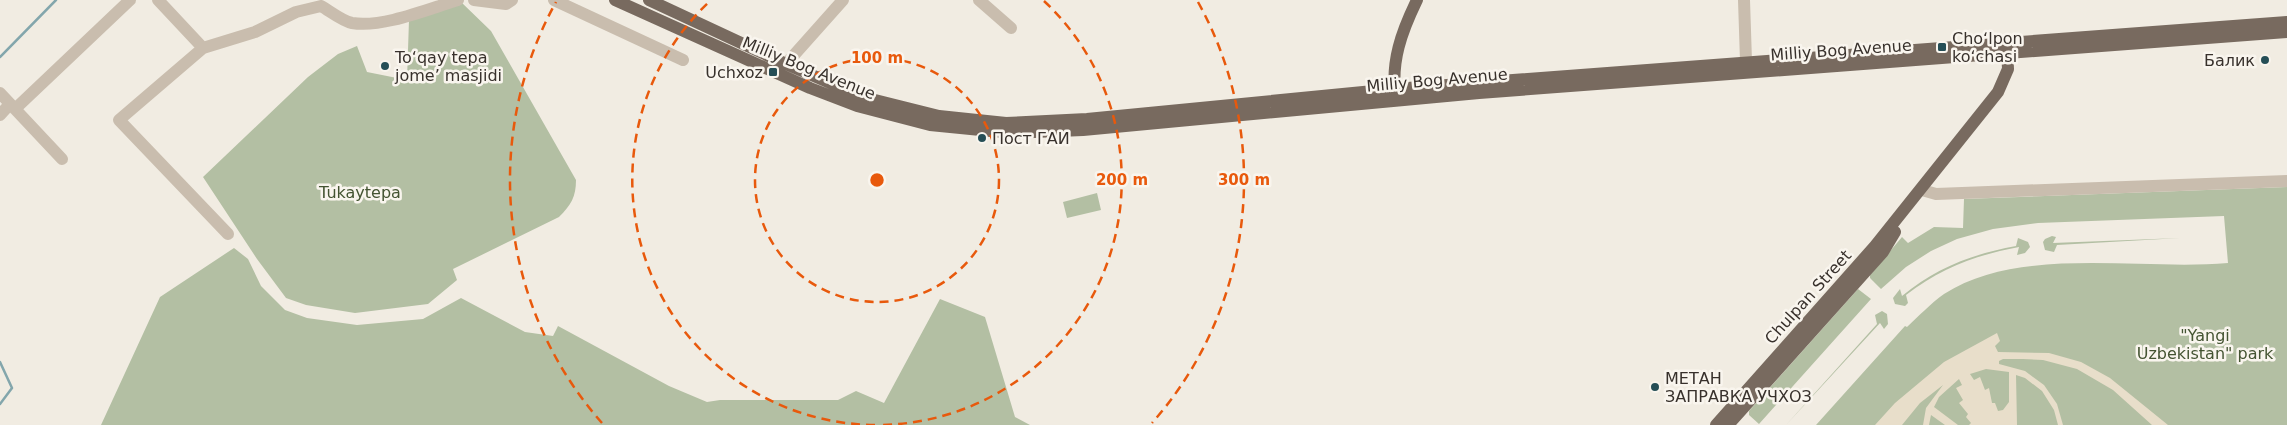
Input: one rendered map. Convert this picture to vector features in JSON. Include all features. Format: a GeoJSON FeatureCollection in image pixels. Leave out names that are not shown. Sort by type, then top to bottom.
{"type":"FeatureCollection","features":[{"type":"Feature","properties":{"kind":"main road","name":"Milliy Bog Avenue"},"geometry":{"type":"LineString","coordinates":[[615,0],[836,100],[886,116],[966,130],[1018,133],[1083,130],[1395,94]]}},
{"type":"Feature","properties":{"kind":"main road","name":"Milliy Bog Avenue"},"geometry":{"type":"LineString","coordinates":[[649,0],[842,89],[890,105],[939,116],[1006,123],[1087,120],[1637,75],[2007,49],[2287,32]]}},
{"type":"Feature","properties":{"kind":"main road"},"geometry":{"type":"LineString","coordinates":[[1395,94],[1394,72],[1401,33],[1417,0]]}},
{"type":"Feature","properties":{"kind":"main road"},"geometry":{"type":"LineString","coordinates":[[662,22],[668,9]]}},
{"type":"Feature","properties":{"kind":"main road","name":"Milliy Bog Avenue"},"geometry":{"type":"LineString","coordinates":[[1637,75],[1746,61],[2007,49],[2287,22]]}},
{"type":"Feature","properties":{"kind":"main road","name":"Chulpan Street"},"geometry":{"type":"LineString","coordinates":[[1716,425],[1875,246],[1922,190],[1998,92],[2006,75],[2007,49]]}},
{"type":"Feature","properties":{"kind":"main road","name":"Chulpan Street"},"geometry":{"type":"LineString","coordinates":[[1728,425],[1883,252],[1922,190]]}},
{"type":"Feature","properties":{"kind":"street"},"geometry":{"type":"LineString","coordinates":[[0,115],[13,107],[130,0]]}},
{"type":"Feature","properties":{"kind":"street"},"geometry":{"type":"LineString","coordinates":[[158,0],[203,48]]}},
{"type":"Feature","properties":{"kind":"street"},"geometry":{"type":"LineString","coordinates":[[228,234],[118,121],[203,48],[255,32],[316,3],[351,23],[375,22],[411,15],[458,0]]}},
{"type":"Feature","properties":{"kind":"street"},"geometry":{"type":"LineString","coordinates":[[474,0],[506,4],[512,0]]}},
{"type":"Feature","properties":{"kind":"street"},"geometry":{"type":"LineString","coordinates":[[554,0],[683,60]]}},
{"type":"Feature","properties":{"kind":"street"},"geometry":{"type":"LineString","coordinates":[[786,64],[843,0]]}},
{"type":"Feature","properties":{"kind":"street"},"geometry":{"type":"LineString","coordinates":[[979,0],[1011,28]]}},
{"type":"Feature","properties":{"kind":"street"},"geometry":{"type":"LineString","coordinates":[[1744,0],[1746,61]]}},
{"type":"Feature","properties":{"kind":"street"},"geometry":{"type":"LineString","coordinates":[[0,93],[62,159]]}},
{"type":"Feature","properties":{"kind":"street"},"geometry":{"type":"LineString","coordinates":[[1922,190],[1936,194],[2287,181]]}},
{"type":"Feature","properties":{"kind":"green space","name":"Tukaytepa"},"geometry":{"type":"Polygon","coordinates":[[[461,2],[491,31],[576,180],[574,196],[570,205],[559,217],[453,269],[457,280],[428,304],[355,313],[306,305],[286,298],[257,259],[203,177],[308,77],[338,54],[357,46],[367,72],[407,80],[409,20],[461,2]]]}},
{"type":"Feature","properties":{"kind":"green space","name":"\"Yangi Uzbekistan\" park"},"geometry":{"type":"Polygon","coordinates":[[[2287,187],[2287,425],[1816,425],[1905,326],[1907,327],[1944,294],[1974,279],[2008,270],[2044,265],[2082,263],[2194,265],[2228,263],[2224,216],[2038,223],[1993,229],[1957,239],[1931,251],[1906,267],[1881,289],[1870,278],[1870,275],[1902,237],[1908,243],[1934,227],[1963,228],[1964,199],[2287,187]]]}},
{"type":"Feature","properties":{"kind":"green space"},"geometry":{"type":"Polygon","coordinates":[[[1097,193],[1101,210],[1067,218],[1063,202],[1097,193]]]}},
{"type":"Feature","properties":{"kind":"green space"},"geometry":{"type":"Polygon","coordinates":[[[2052,236],[2056,237],[2053,243],[2180,238],[2057,245],[2054,252],[2045,250],[2043,242],[2052,236]]]}},
{"type":"Feature","properties":{"kind":"green space"},"geometry":{"type":"Polygon","coordinates":[[[2018,238],[2028,242],[2030,247],[2025,253],[2017,255],[2019,247],[1988,254],[1960,264],[1932,277],[1906,295],[1908,303],[1905,306],[1895,304],[1893,298],[1900,289],[1902,296],[1941,270],[1984,253],[2016,246],[2018,238]]]}},
{"type":"Feature","properties":{"kind":"green space"},"geometry":{"type":"Polygon","coordinates":[[[234,248],[248,259],[261,286],[285,310],[307,318],[357,325],[423,319],[461,298],[525,332],[553,336],[558,326],[669,386],[707,402],[720,400],[838,400],[856,391],[884,403],[940,299],[985,317],[1015,417],[1030,425],[101,425],[160,297],[234,248]]]}},
{"type":"Feature","properties":{"kind":"green space"},"geometry":{"type":"Polygon","coordinates":[[[1858,289],[1871,299],[1759,424],[1749,415],[1749,411],[1858,289]]]}},
{"type":"Feature","properties":{"kind":"green space"},"geometry":{"type":"Polygon","coordinates":[[[1882,311],[1887,314],[1888,324],[1884,329],[1880,323],[1786,425],[1877,324],[1875,315],[1882,311]]]}},
{"type":"Feature","properties":{"kind":"shaded area"},"geometry":{"type":"Polygon","coordinates":[[[1997,333],[2000,341],[1995,346],[1998,352],[2049,353],[2081,362],[2110,378],[2168,425],[2152,425],[2113,390],[2077,369],[2043,360],[2003,359],[1999,361],[1999,364],[2025,371],[2044,385],[2057,404],[2063,425],[2058,425],[2054,410],[2042,391],[2025,378],[2016,375],[2017,425],[1969,425],[1971,423],[1966,417],[1968,414],[1959,403],[1963,400],[1956,388],[1962,385],[1959,379],[1939,397],[1934,407],[1958,425],[1945,425],[1931,415],[1929,425],[1923,425],[1926,408],[1943,385],[1920,403],[1902,425],[1875,425],[1895,403],[1944,362],[1997,333]],[[1986,369],[1970,374],[1974,380],[1980,377],[1985,390],[1989,388],[1992,403],[1995,403],[1998,411],[2003,410],[2009,402],[2009,372],[1986,369]]]}},
{"type":"Feature","properties":{"kind":"waterway"},"geometry":{"type":"LineString","coordinates":[[0,57],[56,0]]}},
{"type":"Feature","properties":{"kind":"waterway"},"geometry":{"type":"LineString","coordinates":[[0,362],[12,388],[0,404]]}},
{"type":"Feature","properties":{"kind":"place","name":"Choʻlpon koʻchasi"},"geometry":{"type":"Point","coordinates":[1942,47]}},
{"type":"Feature","properties":{"kind":"place","name":"Балик"},"geometry":{"type":"Point","coordinates":[2265,60]}},
{"type":"Feature","properties":{"kind":"place","name":"To‘qay tepa jome’ masjidi"},"geometry":{"type":"Point","coordinates":[385,66]}},
{"type":"Feature","properties":{"kind":"place","name":"Uchxoz"},"geometry":{"type":"Point","coordinates":[773,72]}},
{"type":"Feature","properties":{"kind":"place","name":"Пост ГАИ"},"geometry":{"type":"Point","coordinates":[982,138]}},
{"type":"Feature","properties":{"kind":"place","name":"МЕТАН ЗАПРАВКА УЧХОЗ"},"geometry":{"type":"Point","coordinates":[1655,387]}}]}
